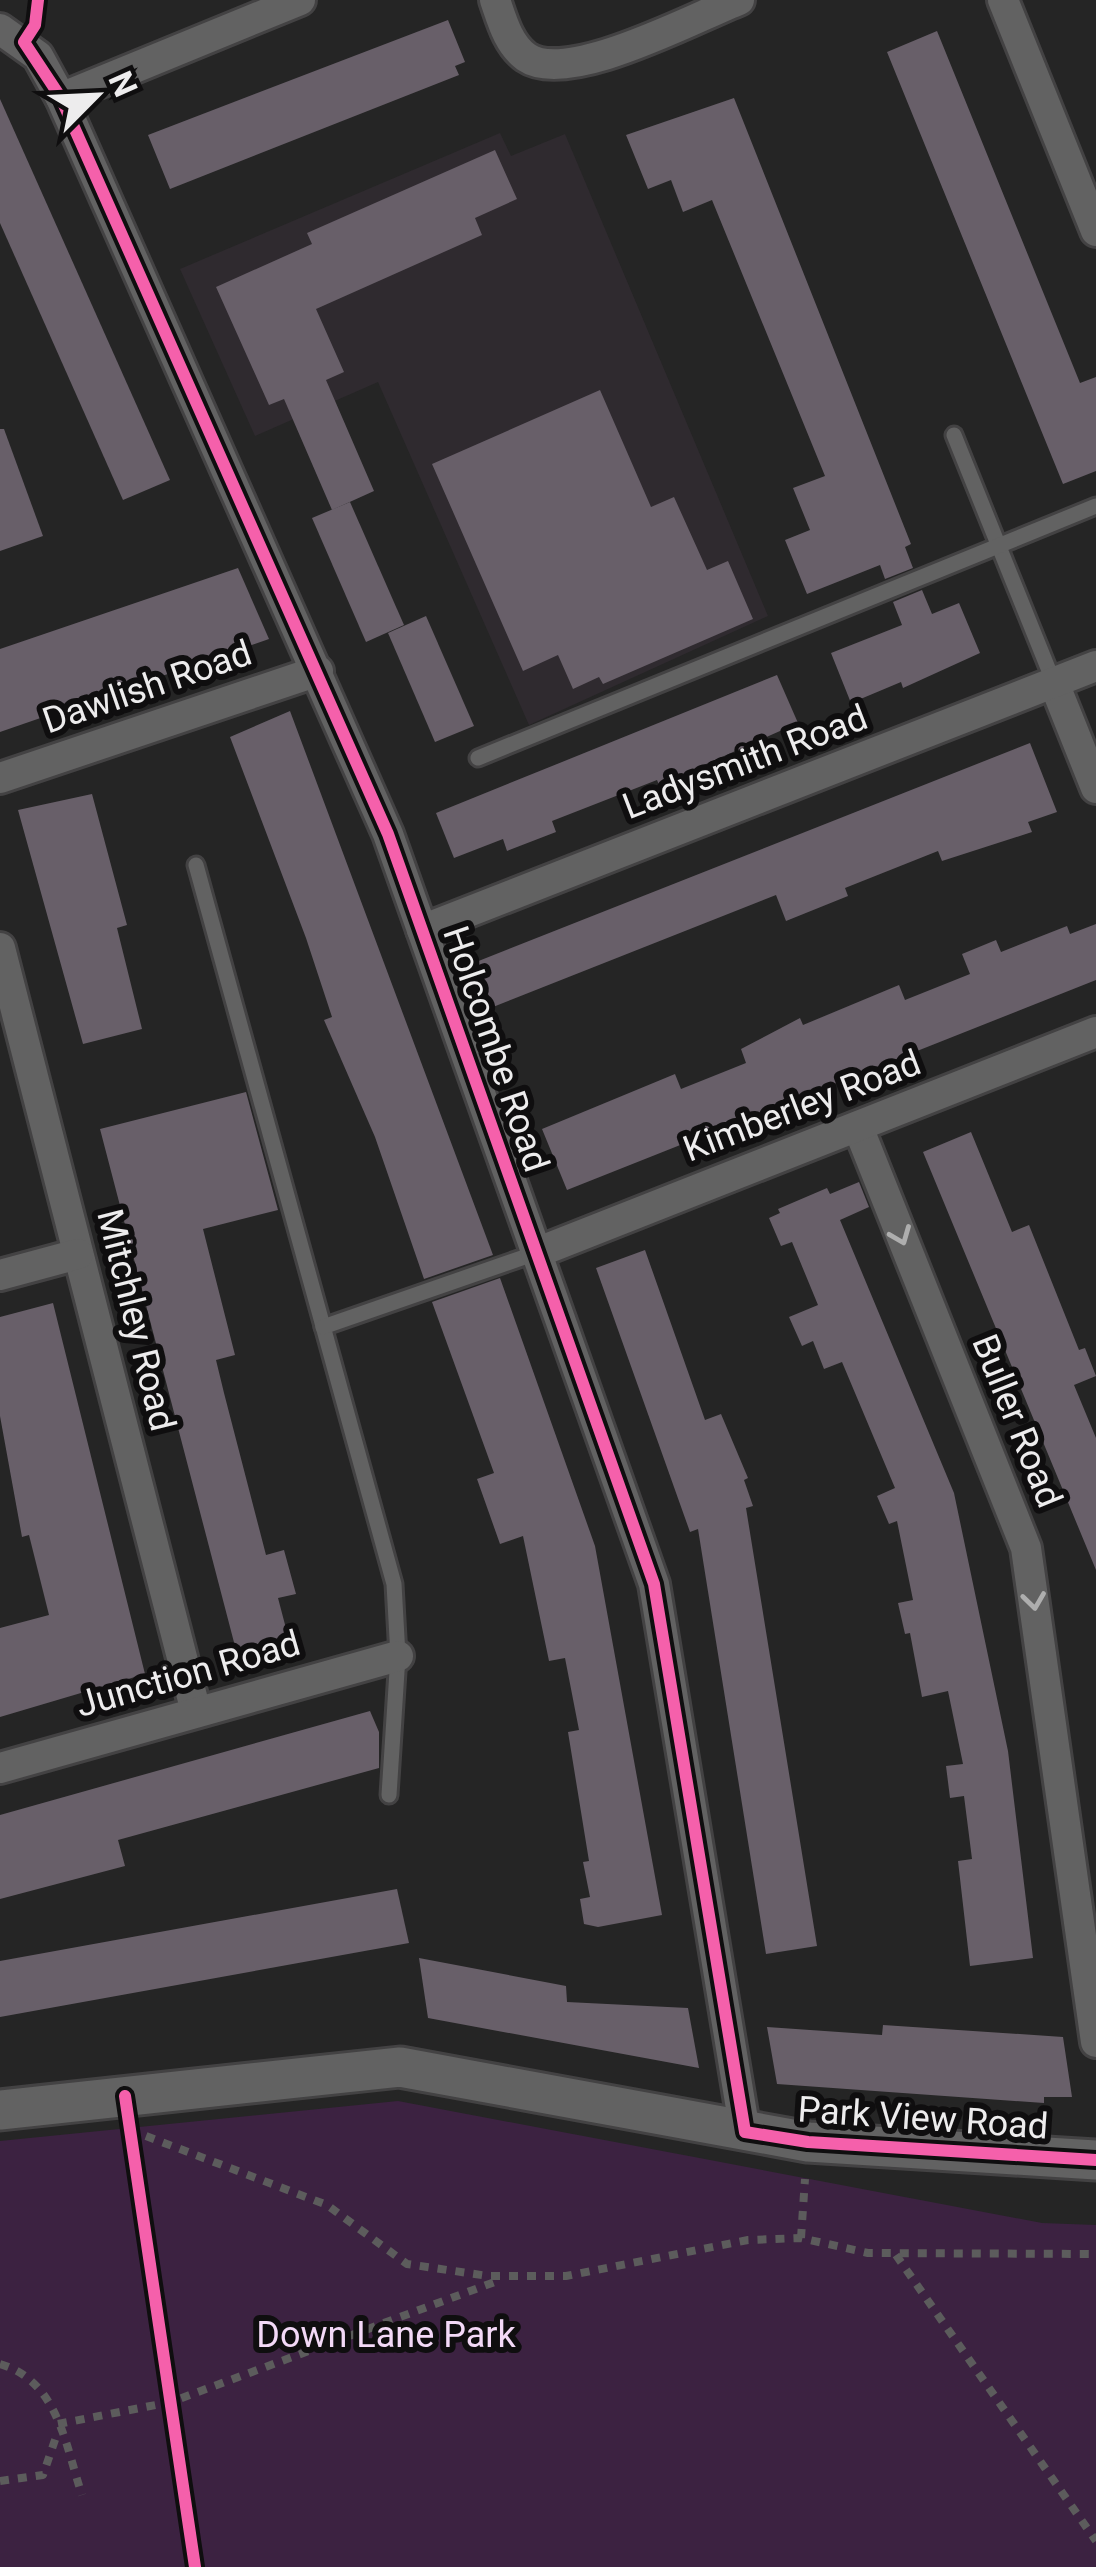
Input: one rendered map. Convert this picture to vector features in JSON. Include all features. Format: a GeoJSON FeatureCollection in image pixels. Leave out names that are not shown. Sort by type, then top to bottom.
{"type":"FeatureCollection","features":[{"type":"Feature","properties":{"kind":"street"},"geometry":{"type":"LineString","coordinates":[[62,98],[300,0]]}},
{"type":"Feature","properties":{"kind":"street"},"geometry":{"type":"LineString","coordinates":[[495,0],[514,45],[526,57],[558,68],[739,0]]}},
{"type":"Feature","properties":{"kind":"street"},"geometry":{"type":"LineString","coordinates":[[1003,0],[1096,231]]}},
{"type":"Feature","properties":{"kind":"street","name":"Holcombe Road"},"geometry":{"type":"LineString","coordinates":[[12,36],[62,98],[364,774],[654,1584],[745,2132]]}},
{"type":"Feature","properties":{"kind":"street","name":"Ladysmith Road"},"geometry":{"type":"LineString","coordinates":[[422,930],[1096,666]]}},
{"type":"Feature","properties":{"kind":"street","name":"Dawlish Road"},"geometry":{"type":"LineString","coordinates":[[0,778],[318,671]]}},
{"type":"Feature","properties":{"kind":"street"},"geometry":{"type":"LineString","coordinates":[[1054,683],[1096,788]]}},
{"type":"Feature","properties":{"kind":"street","name":"Mitchley Road"},"geometry":{"type":"LineString","coordinates":[[0,948],[196,1712]]}},
{"type":"Feature","properties":{"kind":"street","name":"Kimberley Road"},"geometry":{"type":"LineString","coordinates":[[536,1252],[1096,1032]]}},
{"type":"Feature","properties":{"kind":"street","name":"Buller Road"},"geometry":{"type":"LineString","coordinates":[[858,1127],[1026,1548],[1096,2042]]}},
{"type":"Feature","properties":{"kind":"street"},"geometry":{"type":"LineString","coordinates":[[0,1275],[78,1254]]}},
{"type":"Feature","properties":{"kind":"street","name":"Junction Road"},"geometry":{"type":"LineString","coordinates":[[0,1768],[398,1656]]}},
{"type":"Feature","properties":{"kind":"street","name":"Park View Road"},"geometry":{"type":"LineString","coordinates":[[0,2110],[400,2067],[808,2142],[1096,2160]]}},
{"type":"Feature","properties":{"kind":"lane"},"geometry":{"type":"LineString","coordinates":[[954,435],[1054,683]]}},
{"type":"Feature","properties":{"kind":"lane"},"geometry":{"type":"LineString","coordinates":[[478,758],[1096,506]]}},
{"type":"Feature","properties":{"kind":"lane"},"geometry":{"type":"LineString","coordinates":[[196,865],[394,1584],[398,1656],[389,1795]]}},
{"type":"Feature","properties":{"kind":"lane"},"geometry":{"type":"LineString","coordinates":[[323,1328],[536,1252]]}},
{"type":"Feature","properties":{"kind":"path"},"geometry":{"type":"LineString","coordinates":[[130,2130],[134,2153]]}},
{"type":"Feature","properties":{"kind":"path"},"geometry":{"type":"LineString","coordinates":[[130,2130],[327,2205],[407,2264],[508,2276],[566,2276],[748,2240],[801,2238],[895,2253],[1096,2254]]}},
{"type":"Feature","properties":{"kind":"path"},"geometry":{"type":"LineString","coordinates":[[801,2238],[808,2142]]}},
{"type":"Feature","properties":{"kind":"path"},"geometry":{"type":"LineString","coordinates":[[895,2253],[1096,2541]]}},
{"type":"Feature","properties":{"kind":"path"},"geometry":{"type":"LineString","coordinates":[[58,2424],[171,2402],[508,2276]]}},
{"type":"Feature","properties":{"kind":"path"},"geometry":{"type":"LineString","coordinates":[[0,2364],[33,2379],[47,2394],[82,2494]]}},
{"type":"Feature","properties":{"kind":"path"},"geometry":{"type":"LineString","coordinates":[[167,2380],[174,2426]]}},
{"type":"Feature","properties":{"kind":"path"},"geometry":{"type":"LineString","coordinates":[[0,2481],[43,2476],[57,2445],[58,2424]]}},
{"type":"Feature","properties":{"kind":"shaded area"},"geometry":{"type":"Polygon","coordinates":[[[500,133],[511,156],[565,134],[768,616],[529,725],[378,382],[255,436],[180,269],[500,133]]]}},
{"type":"Feature","properties":{"kind":"green space","name":"Down Lane Park"},"geometry":{"type":"Polygon","coordinates":[[[398,2101],[1042,2223],[1096,2225],[1096,2567],[0,2567],[0,2141],[398,2101]]]}},
{"type":"Feature","properties":{"kind":"building"},"geometry":{"type":"Polygon","coordinates":[[[448,20],[465,62],[455,66],[459,75],[170,189],[148,135],[448,20]]]}},
{"type":"Feature","properties":{"kind":"building"},"geometry":{"type":"Polygon","coordinates":[[[937,31],[1080,383],[1096,377],[1096,471],[1063,484],[887,52],[937,31]]]}},
{"type":"Feature","properties":{"kind":"building"},"geometry":{"type":"Polygon","coordinates":[[[734,98],[911,544],[905,547],[913,568],[885,579],[880,565],[807,594],[785,540],[810,530],[793,488],[825,476],[712,200],[683,212],[671,180],[648,189],[626,135],[734,98]]]}},
{"type":"Feature","properties":{"kind":"building"},"geometry":{"type":"Polygon","coordinates":[[[0,99],[170,480],[123,500],[0,223],[0,99]]]}},
{"type":"Feature","properties":{"kind":"building"},"geometry":{"type":"Polygon","coordinates":[[[495,150],[517,199],[475,218],[482,235],[316,309],[344,372],[326,380],[374,491],[332,510],[284,399],[269,405],[216,287],[312,244],[307,233],[495,150]]]}},
{"type":"Feature","properties":{"kind":"building"},"geometry":{"type":"Polygon","coordinates":[[[600,390],[651,507],[674,497],[707,570],[728,561],[753,619],[603,684],[599,677],[573,689],[558,655],[523,671],[432,464],[600,390]]]}},
{"type":"Feature","properties":{"kind":"building"},"geometry":{"type":"Polygon","coordinates":[[[0,429],[4,429],[43,536],[0,551],[0,429]]]}},
{"type":"Feature","properties":{"kind":"building"},"geometry":{"type":"Polygon","coordinates":[[[350,502],[404,625],[366,642],[312,518],[350,502]]]}},
{"type":"Feature","properties":{"kind":"building"},"geometry":{"type":"Polygon","coordinates":[[[238,568],[269,639],[0,732],[0,649],[238,568]]]}},
{"type":"Feature","properties":{"kind":"building"},"geometry":{"type":"Polygon","coordinates":[[[922,590],[932,614],[959,603],[980,653],[903,688],[901,682],[851,703],[831,653],[902,625],[893,602],[922,590]]]}},
{"type":"Feature","properties":{"kind":"building"},"geometry":{"type":"Polygon","coordinates":[[[426,616],[474,726],[435,742],[388,633],[426,616]]]}},
{"type":"Feature","properties":{"kind":"building"},"geometry":{"type":"Polygon","coordinates":[[[777,675],[798,723],[659,785],[657,780],[552,821],[556,832],[507,851],[503,839],[454,858],[436,813],[777,675]]]}},
{"type":"Feature","properties":{"kind":"building"},"geometry":{"type":"Polygon","coordinates":[[[290,711],[493,1255],[424,1279],[375,1137],[324,1020],[332,1017],[306,938],[230,737],[290,711]]]}},
{"type":"Feature","properties":{"kind":"building"},"geometry":{"type":"Polygon","coordinates":[[[1030,743],[1057,812],[1028,822],[1032,832],[942,861],[938,851],[845,888],[848,896],[786,921],[776,895],[493,1007],[476,962],[1030,743]]]}},
{"type":"Feature","properties":{"kind":"building"},"geometry":{"type":"Polygon","coordinates":[[[92,794],[127,925],[117,928],[142,1029],[83,1044],[18,810],[92,794]]]}},
{"type":"Feature","properties":{"kind":"building"},"geometry":{"type":"Polygon","coordinates":[[[1096,924],[1096,980],[567,1190],[542,1129],[675,1074],[681,1089],[746,1063],[741,1049],[800,1018],[803,1025],[899,985],[905,1000],[970,974],[962,954],[996,940],[1001,952],[1067,926],[1070,934],[1096,924]]]}},
{"type":"Feature","properties":{"kind":"building"},"geometry":{"type":"Polygon","coordinates":[[[246,1092],[278,1210],[203,1229],[235,1355],[216,1360],[266,1555],[284,1550],[296,1594],[278,1598],[288,1636],[236,1650],[100,1129],[246,1092]]]}},
{"type":"Feature","properties":{"kind":"building"},"geometry":{"type":"Polygon","coordinates":[[[971,1132],[1012,1232],[1029,1225],[1079,1350],[1085,1348],[1096,1376],[1074,1385],[1096,1438],[1096,1570],[923,1152],[971,1132]]]}},
{"type":"Feature","properties":{"kind":"building"},"geometry":{"type":"Polygon","coordinates":[[[859,1182],[869,1207],[840,1220],[954,1493],[1008,1751],[1033,1958],[970,1966],[958,1861],[972,1859],[964,1796],[950,1798],[946,1766],[963,1764],[948,1691],[922,1697],[910,1633],[905,1634],[898,1603],[913,1600],[897,1521],[889,1524],[877,1496],[895,1488],[842,1362],[824,1369],[813,1341],[802,1346],[789,1317],[818,1305],[792,1242],[781,1246],[769,1218],[780,1213],[778,1209],[827,1188],[830,1194],[859,1182]]]}},
{"type":"Feature","properties":{"kind":"building"},"geometry":{"type":"Polygon","coordinates":[[[645,1250],[705,1420],[721,1414],[748,1478],[744,1480],[753,1506],[746,1508],[817,1946],[766,1954],[698,1529],[690,1532],[596,1268],[645,1250]]]}},
{"type":"Feature","properties":{"kind":"building"},"geometry":{"type":"Polygon","coordinates":[[[500,1278],[595,1546],[662,1915],[598,1927],[584,1924],[580,1899],[590,1897],[583,1862],[589,1861],[568,1732],[579,1730],[565,1658],[549,1661],[523,1536],[500,1544],[477,1479],[494,1473],[432,1302],[500,1278]]]}},
{"type":"Feature","properties":{"kind":"building"},"geometry":{"type":"Polygon","coordinates":[[[53,1303],[145,1674],[0,1717],[0,1628],[49,1615],[29,1535],[22,1537],[0,1416],[0,1317],[53,1303]]]}},
{"type":"Feature","properties":{"kind":"building"},"geometry":{"type":"Polygon","coordinates":[[[370,1711],[379,1732],[379,1768],[118,1840],[125,1866],[0,1899],[0,1815],[370,1711]]]}},
{"type":"Feature","properties":{"kind":"building"},"geometry":{"type":"Polygon","coordinates":[[[397,1889],[409,1943],[0,2017],[0,1961],[397,1889]]]}},
{"type":"Feature","properties":{"kind":"building"},"geometry":{"type":"Polygon","coordinates":[[[419,1958],[566,1986],[567,2002],[688,2008],[699,2068],[428,2018],[419,1958]]]}},
{"type":"Feature","properties":{"kind":"building"},"geometry":{"type":"Polygon","coordinates":[[[883,2025],[1063,2037],[1072,2097],[1044,2097],[1044,2103],[777,2084],[767,2027],[882,2035],[883,2025]]]}},
{"type":"Feature","properties":{"kind":"cycle path"},"geometry":{"type":"LineString","coordinates":[[38,0],[35,25],[24,42],[61,98],[388,834],[654,1584],[745,2132],[808,2142],[1096,2160]]}},
{"type":"Feature","properties":{"kind":"cycle path"},"geometry":{"type":"LineString","coordinates":[[125,2096],[195,2567]]}}]}
